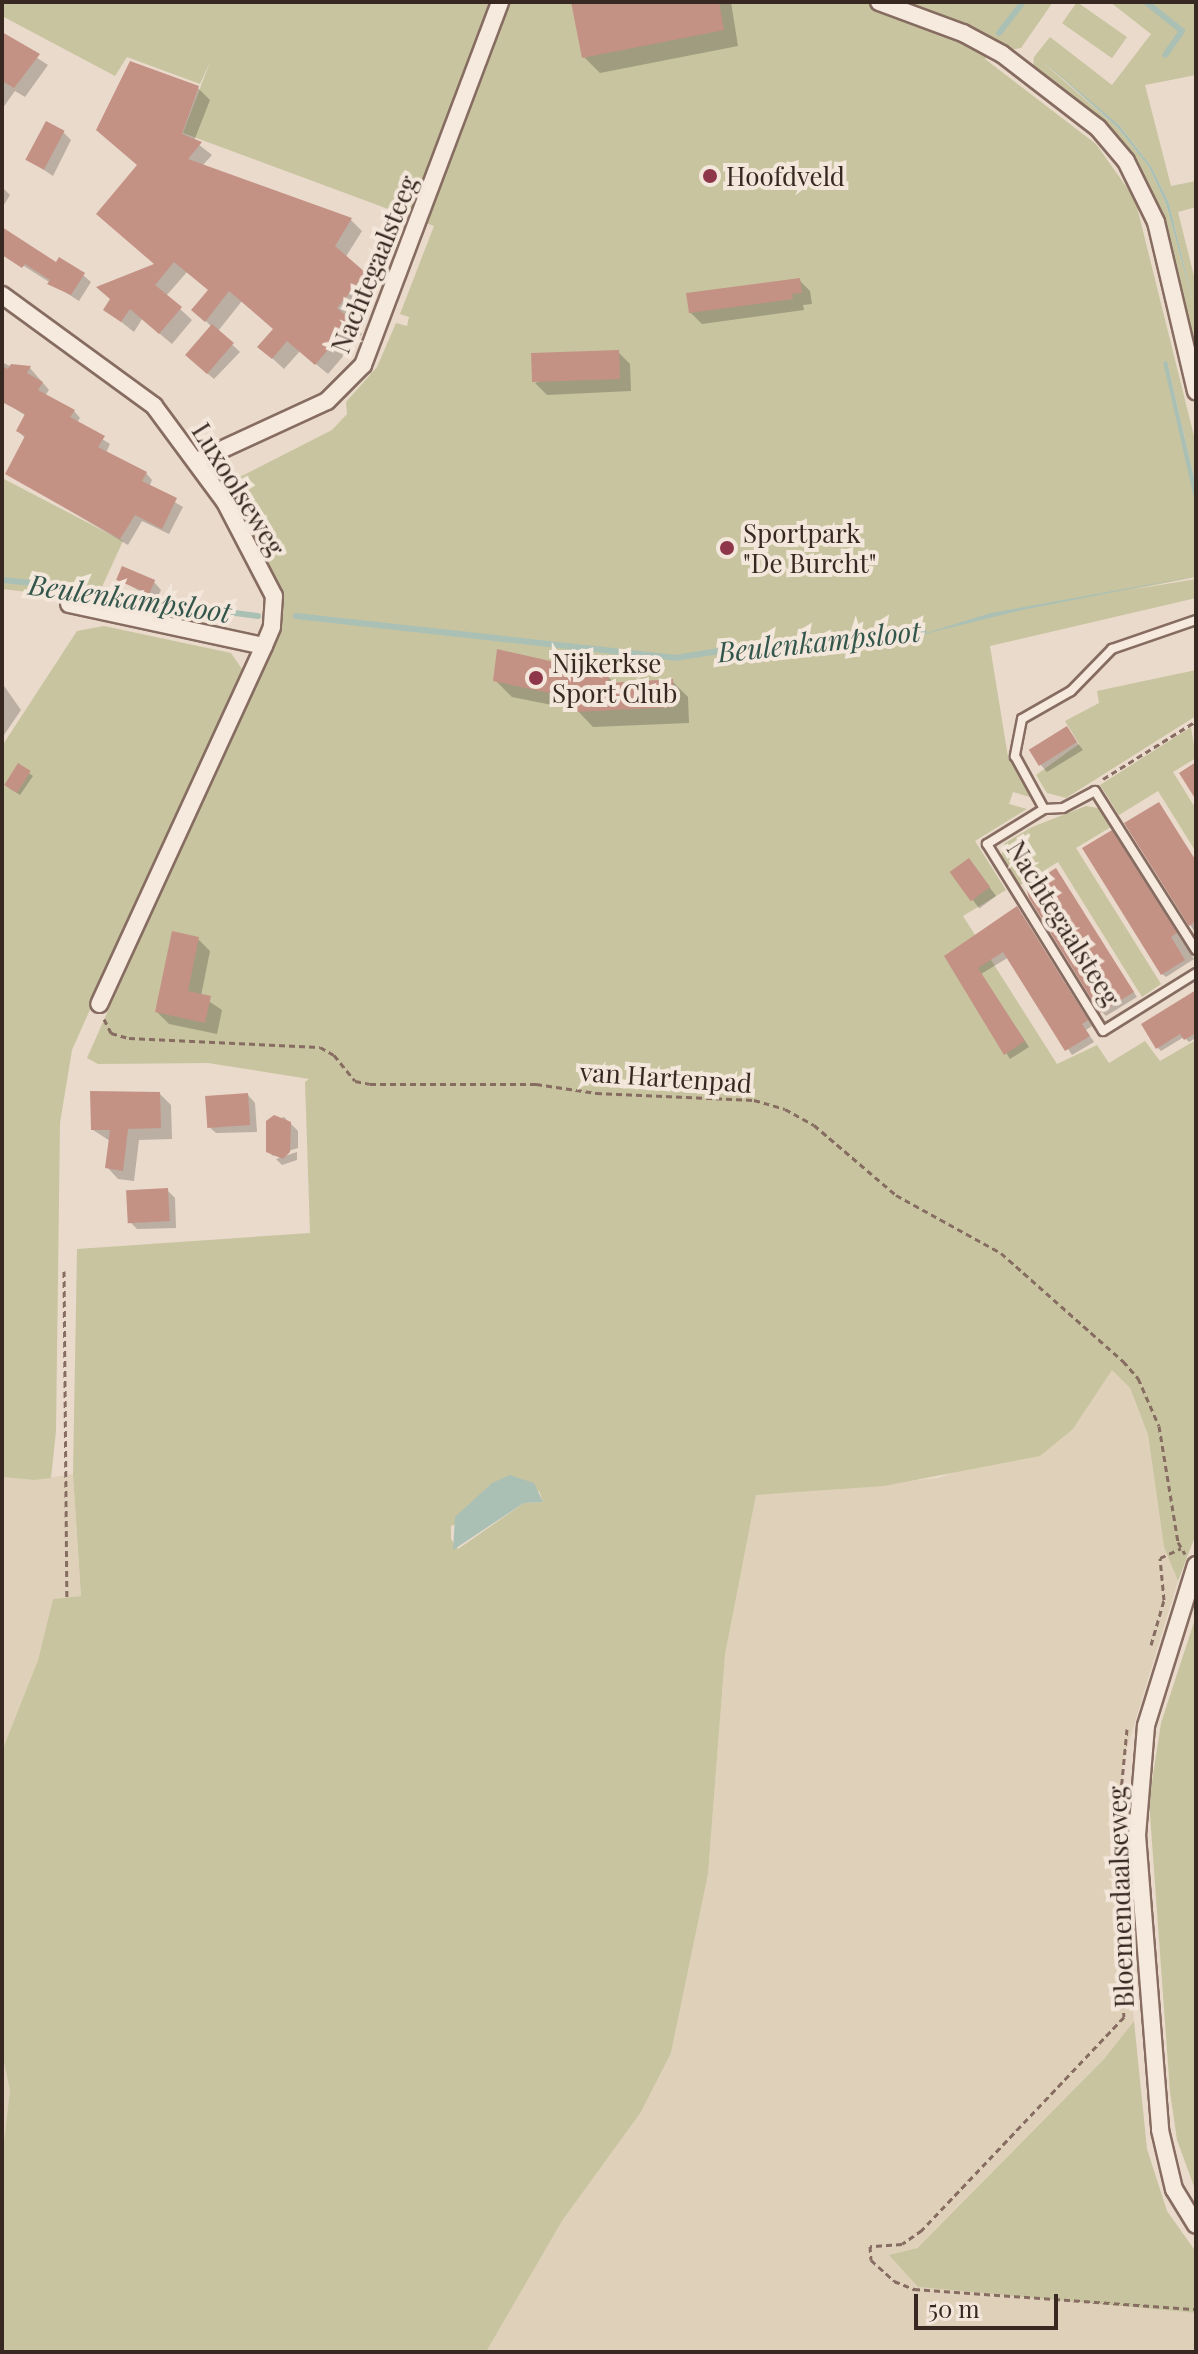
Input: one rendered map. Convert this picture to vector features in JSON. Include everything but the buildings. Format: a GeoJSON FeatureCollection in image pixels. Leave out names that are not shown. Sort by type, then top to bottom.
{"type":"FeatureCollection","features":[{"type":"Feature","properties":{"kind":"street","name":"Nachtegaalsteeg"},"geometry":{"type":"LineString","coordinates":[[199,460],[327,401],[363,365],[500,2]]}},
{"type":"Feature","properties":{"kind":"street"},"geometry":{"type":"LineString","coordinates":[[879,2],[963,33],[1002,54],[1098,128],[1126,161],[1156,222],[1196,391]]}},
{"type":"Feature","properties":{"kind":"street","name":"Luxoolseweg"},"geometry":{"type":"LineString","coordinates":[[2,295],[154,406],[199,460],[274,596],[272,627],[264,646],[99,1004]]}},
{"type":"Feature","properties":{"kind":"street"},"geometry":{"type":"LineString","coordinates":[[69,604],[264,646]]}},
{"type":"Feature","properties":{"kind":"street","name":"Bloemendaalseweg"},"geometry":{"type":"LineString","coordinates":[[1196,1565],[1146,1726],[1137,1835],[1160,2130],[1174,2189],[1196,2225]]}},
{"type":"Feature","properties":{"kind":"lane","name":"Nachtegaalsteeg"},"geometry":{"type":"LineString","coordinates":[[1044,809],[1015,756],[1015,734],[1022,719],[1071,691],[1112,649],[1196,620]]}},
{"type":"Feature","properties":{"kind":"lane","name":"Nachtegaalsteeg"},"geometry":{"type":"LineString","coordinates":[[1095,791],[1063,808],[1044,809],[987,844],[1103,1031],[1196,973]]}},
{"type":"Feature","properties":{"kind":"lane"},"geometry":{"type":"LineString","coordinates":[[1095,791],[1196,950]]}},
{"type":"Feature","properties":{"kind":"path"},"geometry":{"type":"LineString","coordinates":[[1095,791],[1099,782],[1196,721]]}},
{"type":"Feature","properties":{"kind":"path","name":"van Hartenpad"},"geometry":{"type":"LineString","coordinates":[[99,1004],[106,1027],[118,1036],[320,1047],[334,1055],[355,1081],[370,1084],[536,1084],[596,1093],[754,1100],[793,1112],[896,1195],[1001,1253],[1123,1361],[1138,1378],[1159,1426],[1181,1548]]}},
{"type":"Feature","properties":{"kind":"path"},"geometry":{"type":"LineString","coordinates":[[64,1271],[67,1600]]}},
{"type":"Feature","properties":{"kind":"path"},"geometry":{"type":"LineString","coordinates":[[1127,2004],[1124,2017],[922,2230],[902,2244],[870,2246],[871,2260],[894,2281],[914,2289],[1196,2309]]}},
{"type":"Feature","properties":{"kind":"shaded area"},"geometry":{"type":"Polygon","coordinates":[[[2,2],[1053,2],[1021,48],[1009,50],[997,43],[985,59],[1096,144],[1135,199],[1196,444],[1196,486],[1167,361],[1196,507],[1196,577],[1130,590],[1196,579],[1196,598],[990,646],[1008,757],[1030,797],[1013,792],[1009,804],[1027,809],[975,841],[1006,890],[963,916],[1057,1064],[1097,1045],[1109,1063],[1145,1041],[1160,1061],[1196,1040],[1196,1534],[1178,1581],[1164,1547],[1148,1435],[1130,1388],[1112,1370],[1073,1429],[1040,1456],[884,1486],[756,1495],[725,1655],[708,1874],[671,2053],[641,2112],[562,2221],[486,2352],[2,2352],[2,2158],[10,2090],[2,2054],[2,1751],[38,1660],[53,1599],[81,1596],[73,1474],[77,1249],[310,1233],[305,1082],[309,1079],[208,1063],[98,1064],[87,1058],[260,669],[271,574],[224,485],[332,430],[347,414],[346,402],[377,367],[396,323],[407,326],[409,317],[400,314],[434,226],[183,133],[210,62],[200,84],[127,57],[115,76],[2,16],[2,2]],[[539,1491],[451,1526],[451,1539],[458,1549],[524,1503],[543,1502],[539,1491]]]}},
{"type":"Feature","properties":{"kind":"shaded area"},"geometry":{"type":"Polygon","coordinates":[[[1077,2],[1127,37],[1112,58],[1062,23],[1077,2]]]}},
{"type":"Feature","properties":{"kind":"shaded area"},"geometry":{"type":"Polygon","coordinates":[[[1110,2],[1196,2],[1196,75],[1145,85],[1171,186],[1196,181],[1196,207],[1178,212],[1196,284],[1196,361],[1161,214],[1144,175],[1098,118],[1033,67],[1034,57],[1050,37],[1112,85],[1151,34],[1110,2]],[[1040,60],[1117,127],[1149,167],[1166,204],[1194,306],[1169,203],[1151,166],[1119,125],[1040,60]]]}},
{"type":"Feature","properties":{"kind":"shaded area"},"geometry":{"type":"Polygon","coordinates":[[[1042,60],[1119,125],[1151,166],[1169,203],[1194,306],[1166,204],[1149,167],[1117,127],[1042,60]]]}},
{"type":"Feature","properties":{"kind":"shaded area"},"geometry":{"type":"Polygon","coordinates":[[[1167,361],[1196,486],[1196,507],[1163,362],[1167,361]]]}},
{"type":"Feature","properties":{"kind":"shaded area"},"geometry":{"type":"Polygon","coordinates":[[[2,478],[123,541],[96,600],[2,589],[2,478]]]}},
{"type":"Feature","properties":{"kind":"shaded area"},"geometry":{"type":"Polygon","coordinates":[[[1196,576],[1022,610],[916,636],[991,613],[1196,576]]]}},
{"type":"Feature","properties":{"kind":"shaded area"},"geometry":{"type":"Polygon","coordinates":[[[104,626],[231,653],[242,669],[72,1050],[60,1123],[56,1431],[51,1478],[2,1477],[2,746],[77,631],[104,626]]]}},
{"type":"Feature","properties":{"kind":"shaded area"},"geometry":{"type":"Polygon","coordinates":[[[1196,670],[1196,716],[1066,798],[1047,793],[1036,775],[1079,744],[1065,721],[1099,703],[1097,691],[1196,670]]]}},
{"type":"Feature","properties":{"kind":"shaded area"},"geometry":{"type":"Polygon","coordinates":[[[1191,727],[1196,758],[1173,772],[1196,809],[1196,852],[1158,791],[1119,815],[1100,785],[1191,727]]]}},
{"type":"Feature","properties":{"kind":"shaded area"},"geometry":{"type":"Polygon","coordinates":[[[1086,806],[1098,808],[1111,827],[1076,848],[1161,984],[1142,997],[1058,862],[1019,886],[1001,857],[1005,843],[1032,827],[1086,806]]]}},
{"type":"Feature","properties":{"kind":"shaded area"},"geometry":{"type":"Polygon","coordinates":[[[1112,1369],[1130,1388],[1148,1436],[1164,1547],[1178,1581],[1123,1761],[1121,1862],[1134,2021],[1104,2059],[916,2248],[890,2255],[918,2287],[1196,2313],[1196,2352],[486,2352],[562,2221],[641,2112],[671,2053],[708,1874],[725,1655],[756,1495],[938,1478],[1073,1429],[1112,1369]]]}},
{"type":"Feature","properties":{"kind":"shaded area"},"geometry":{"type":"Polygon","coordinates":[[[73,1474],[81,1596],[53,1599],[38,1660],[2,1751],[2,1477],[34,1480],[73,1474]]]}},
{"type":"Feature","properties":{"kind":"shaded area"},"geometry":{"type":"Polygon","coordinates":[[[510,1475],[534,1483],[543,1502],[524,1503],[453,1550],[455,1517],[492,1483],[510,1475]]]}},
{"type":"Feature","properties":{"kind":"shaded area"},"geometry":{"type":"Polygon","coordinates":[[[1196,1616],[1196,2192],[1177,2140],[1170,2092],[1149,1801],[1161,1723],[1196,1616]]]}},
{"type":"Feature","properties":{"kind":"shaded area"},"geometry":{"type":"Polygon","coordinates":[[[1134,2021],[1147,2149],[1167,2211],[1196,2252],[1196,2313],[918,2287],[889,2255],[917,2248],[1104,2059],[1134,2021]]]}},
{"type":"Feature","properties":{"kind":"shaded area"},"geometry":{"type":"Polygon","coordinates":[[[2,2054],[10,2090],[2,2158],[2,2054]]]}},
{"type":"Feature","properties":{"kind":"waterway"},"geometry":{"type":"LineString","coordinates":[[999,33],[1023,2]]}},
{"type":"Feature","properties":{"kind":"waterway"},"geometry":{"type":"LineString","coordinates":[[1146,2],[1182,31],[1165,55]]}},
{"type":"Feature","properties":{"kind":"waterway","name":"Beulenkampsloot"},"geometry":{"type":"LineString","coordinates":[[2,580],[97,589],[142,601],[258,616]]}},
{"type":"Feature","properties":{"kind":"waterway","name":"Beulenkampsloot"},"geometry":{"type":"LineString","coordinates":[[296,616],[675,658],[776,642],[924,632]]}},
{"type":"Feature","properties":{"kind":"place","name":"Hoofdveld"},"geometry":{"type":"Point","coordinates":[710,176]}},
{"type":"Feature","properties":{"kind":"place","name":"Sportpark \"De Burcht\""},"geometry":{"type":"Point","coordinates":[727,548]}},
{"type":"Feature","properties":{"kind":"place","name":"Nijkerkse Sport Club"},"geometry":{"type":"Point","coordinates":[536,678]}}]}
